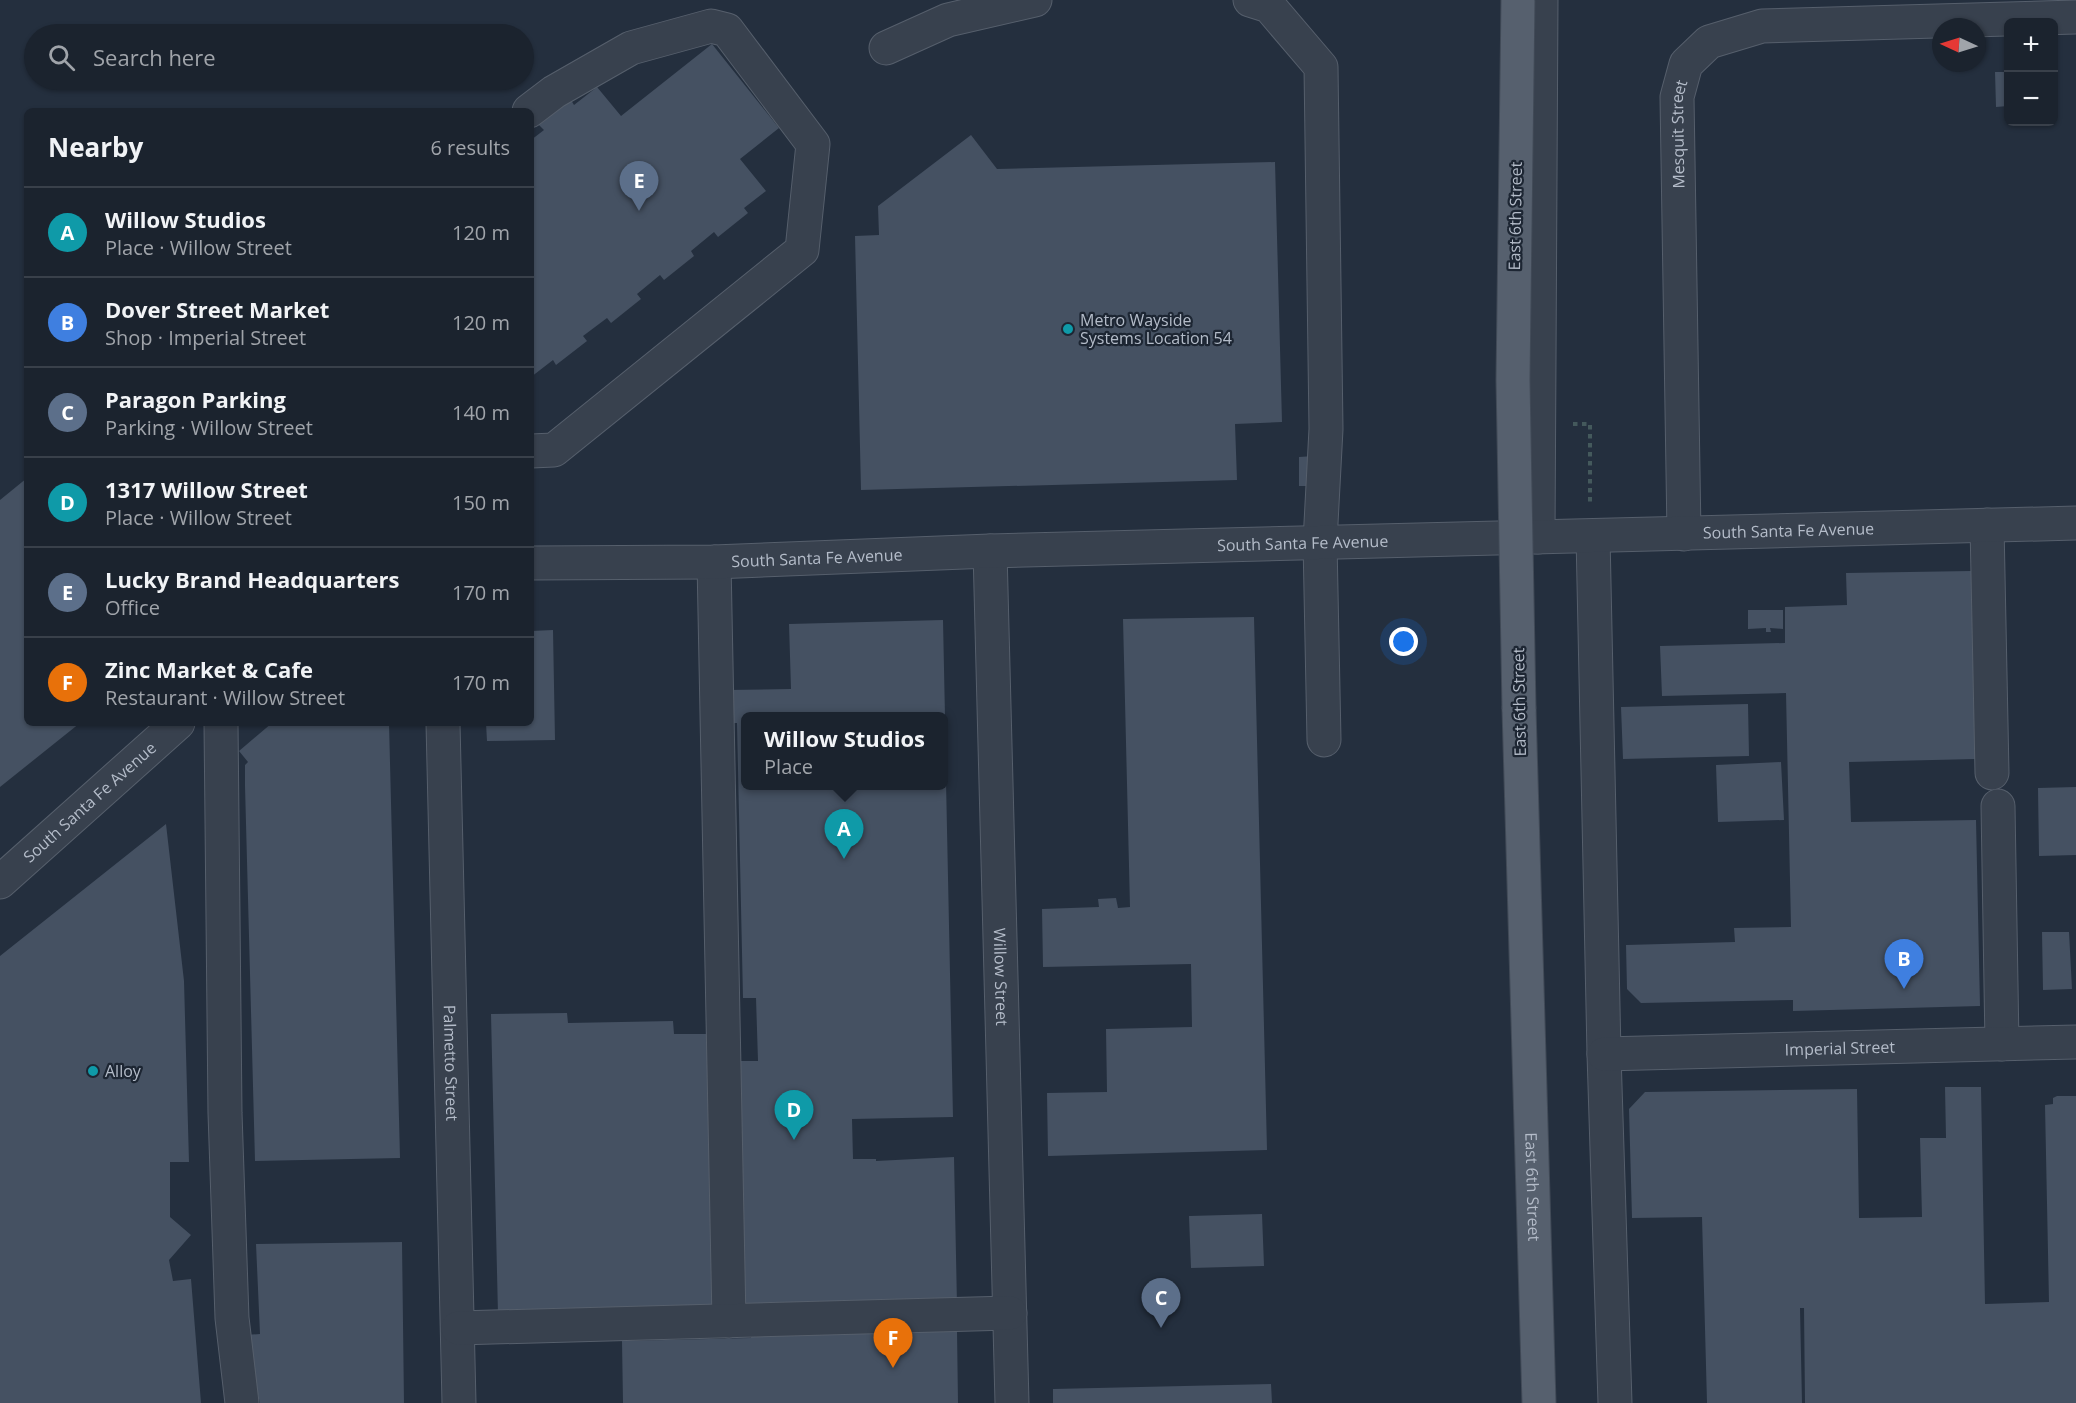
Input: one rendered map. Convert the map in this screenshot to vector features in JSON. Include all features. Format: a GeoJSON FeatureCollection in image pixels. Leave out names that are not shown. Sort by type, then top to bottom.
{"type":"FeatureCollection","features":[{"type":"Feature","properties":{"kind":"main road","name":"East 6th Street"},"geometry":{"type":"LineString","coordinates":[[1518,0],[1513,380],[1519,709],[1539,1403]]}},
{"type":"Feature","properties":{"kind":"street"},"geometry":{"type":"LineString","coordinates":[[886,48],[948,20],[1035,0]]}},
{"type":"Feature","properties":{"kind":"street"},"geometry":{"type":"LineString","coordinates":[[1250,0],[1269,6],[1321,67],[1326,429],[1320,542],[1324,740]]}},
{"type":"Feature","properties":{"kind":"street"},"geometry":{"type":"LineString","coordinates":[[1538,537],[1541,0]]}},
{"type":"Feature","properties":{"kind":"street","name":"Mesquit Street"},"geometry":{"type":"LineString","coordinates":[[1684,534],[1677,97],[1686,64],[1709,42],[1762,26],[2076,17]]}},
{"type":"Feature","properties":{"kind":"street"},"geometry":{"type":"LineString","coordinates":[[533,108],[554,92],[631,48],[711,26],[727,30],[813,144],[802,250],[554,450],[534,451]]}},
{"type":"Feature","properties":{"kind":"street","name":"South Santa Fe Avenue"},"geometry":{"type":"LineString","coordinates":[[534,563],[714,562],[990,550],[1538,537],[1592,524],[1684,534],[2076,523]]}},
{"type":"Feature","properties":{"kind":"street"},"geometry":{"type":"LineString","coordinates":[[1592,524],[1604,1054],[1615,1403]]}},
{"type":"Feature","properties":{"kind":"street"},"geometry":{"type":"LineString","coordinates":[[1988,525],[1992,773]]}},
{"type":"Feature","properties":{"kind":"street","name":"Willow Street"},"geometry":{"type":"LineString","coordinates":[[990,550],[1012,1403]]}},
{"type":"Feature","properties":{"kind":"street"},"geometry":{"type":"LineString","coordinates":[[714,562],[729,1321]]}},
{"type":"Feature","properties":{"kind":"street","name":"South Santa Fe Avenue"},"geometry":{"type":"LineString","coordinates":[[0,882],[175,726]]}},
{"type":"Feature","properties":{"kind":"street"},"geometry":{"type":"LineString","coordinates":[[221,726],[225,1113],[232,1318],[242,1403]]}},
{"type":"Feature","properties":{"kind":"street","name":"Palmetto Street"},"geometry":{"type":"LineString","coordinates":[[443,726],[459,1403]]}},
{"type":"Feature","properties":{"kind":"street"},"geometry":{"type":"LineString","coordinates":[[1998,806],[2002,1044]]}},
{"type":"Feature","properties":{"kind":"street","name":"Imperial Street"},"geometry":{"type":"LineString","coordinates":[[1604,1054],[2076,1042]]}},
{"type":"Feature","properties":{"kind":"street"},"geometry":{"type":"LineString","coordinates":[[458,1328],[1010,1313]]}},
{"type":"Feature","properties":{"kind":"path"},"geometry":{"type":"LineString","coordinates":[[1573,424],[1590,424],[1592,524]]}},
{"type":"Feature","properties":{"kind":"building"},"geometry":{"type":"Polygon","coordinates":[[[712,44],[779,128],[740,159],[766,191],[744,208],[748,213],[718,237],[714,232],[691,251],[694,256],[664,280],[660,275],[637,294],[641,299],[611,323],[607,318],[583,336],[587,341],[556,365],[553,360],[534,375],[534,138],[544,130],[539,125],[571,100],[574,105],[597,87],[621,116],[712,44]]]}},
{"type":"Feature","properties":{"kind":"building"},"geometry":{"type":"Polygon","coordinates":[[[1995,72],[2004,72],[2004,106],[1996,107],[1995,72]]]}},
{"type":"Feature","properties":{"kind":"building","name":"Metro Wayside Systems Location 54"},"geometry":{"type":"Polygon","coordinates":[[[971,135],[997,169],[1275,162],[1282,422],[1235,424],[1237,480],[861,490],[855,236],[879,235],[878,206],[971,135]]]}},
{"type":"Feature","properties":{"kind":"building"},"geometry":{"type":"Polygon","coordinates":[[[1314,456],[1315,486],[1299,486],[1299,457],[1314,456]]]}},
{"type":"Feature","properties":{"kind":"building"},"geometry":{"type":"Polygon","coordinates":[[[24,480],[24,726],[76,726],[0,787],[0,500],[24,480]]]}},
{"type":"Feature","properties":{"kind":"building"},"geometry":{"type":"Polygon","coordinates":[[[1971,571],[1975,759],[1849,762],[1851,822],[1976,820],[1980,1006],[1793,1011],[1793,1000],[1641,1003],[1627,989],[1626,945],[1735,942],[1734,928],[1791,927],[1786,693],[1662,696],[1660,646],[1785,643],[1785,607],[1847,605],[1846,573],[1971,571]]]}},
{"type":"Feature","properties":{"kind":"building"},"geometry":{"type":"Polygon","coordinates":[[[1748,610],[1783,610],[1783,629],[1770,628],[1771,632],[1766,632],[1766,628],[1748,629],[1748,610]]]}},
{"type":"Feature","properties":{"kind":"building"},"geometry":{"type":"Polygon","coordinates":[[[1254,617],[1267,1150],[1048,1156],[1047,1093],[1107,1092],[1106,1029],[1192,1027],[1191,964],[1043,967],[1042,909],[1099,907],[1098,899],[1116,898],[1118,908],[1130,907],[1123,619],[1254,617]]]}},
{"type":"Feature","properties":{"kind":"building"},"geometry":{"type":"Polygon","coordinates":[[[943,620],[945,712],[741,712],[741,790],[946,790],[953,1117],[852,1119],[853,1159],[876,1159],[876,1161],[954,1157],[957,1305],[739,1309],[734,1061],[758,1061],[756,998],[743,998],[737,723],[728,723],[727,690],[791,689],[789,624],[943,620]]]}},
{"type":"Feature","properties":{"kind":"building"},"geometry":{"type":"Polygon","coordinates":[[[553,630],[555,740],[487,741],[486,726],[534,726],[534,631],[553,630]]]}},
{"type":"Feature","properties":{"kind":"building"},"geometry":{"type":"Polygon","coordinates":[[[1748,704],[1749,756],[1623,759],[1621,707],[1748,704]]]}},
{"type":"Feature","properties":{"kind":"building"},"geometry":{"type":"Polygon","coordinates":[[[268,726],[389,726],[400,1158],[255,1161],[245,786],[245,765],[248,762],[239,751],[268,726]]]}},
{"type":"Feature","properties":{"kind":"building"},"geometry":{"type":"Polygon","coordinates":[[[1781,762],[1784,820],[1718,822],[1716,765],[1781,762]]]}},
{"type":"Feature","properties":{"kind":"building"},"geometry":{"type":"Polygon","coordinates":[[[2076,787],[2076,855],[2039,856],[2038,788],[2076,787]]]}},
{"type":"Feature","properties":{"kind":"building","name":"Alloy"},"geometry":{"type":"Polygon","coordinates":[[[166,824],[184,981],[189,1162],[170,1162],[170,1217],[191,1235],[169,1260],[173,1281],[191,1279],[201,1403],[0,1403],[0,956],[166,824]]]}},
{"type":"Feature","properties":{"kind":"building"},"geometry":{"type":"Polygon","coordinates":[[[2042,932],[2069,932],[2072,989],[2043,990],[2042,932]]]}},
{"type":"Feature","properties":{"kind":"building"},"geometry":{"type":"Polygon","coordinates":[[[567,1013],[568,1023],[673,1021],[674,1034],[710,1034],[716,1310],[498,1315],[491,1014],[567,1013]]]}},
{"type":"Feature","properties":{"kind":"building"},"geometry":{"type":"Polygon","coordinates":[[[1945,1087],[1981,1087],[1985,1304],[2049,1302],[2045,1105],[2053,1104],[2053,1098],[2057,1096],[2076,1096],[2076,1403],[1805,1403],[1804,1308],[1800,1308],[1802,1403],[1707,1403],[1702,1217],[1632,1218],[1629,1109],[1645,1092],[1857,1089],[1859,1218],[1922,1217],[1920,1138],[1946,1138],[1945,1087]]]}},
{"type":"Feature","properties":{"kind":"building"},"geometry":{"type":"Polygon","coordinates":[[[1262,1214],[1264,1266],[1191,1268],[1189,1216],[1262,1214]]]}},
{"type":"Feature","properties":{"kind":"building"},"geometry":{"type":"Polygon","coordinates":[[[402,1242],[404,1403],[260,1403],[244,1335],[260,1334],[256,1244],[402,1242]]]}},
{"type":"Feature","properties":{"kind":"building"},"geometry":{"type":"Polygon","coordinates":[[[957,1330],[958,1403],[623,1403],[622,1341],[751,1338],[751,1334],[957,1330]]]}},
{"type":"Feature","properties":{"kind":"building"},"geometry":{"type":"Polygon","coordinates":[[[1271,1384],[1272,1403],[1053,1403],[1053,1389],[1271,1384]]]}},
{"type":"Feature","properties":{"kind":"place","name":"Lucky Brand Headquarters"},"geometry":{"type":"Point","coordinates":[639,211]}},
{"type":"Feature","properties":{"kind":"place","name":"Metro Wayside Systems Location 54"},"geometry":{"type":"Point","coordinates":[1068,329]}},
{"type":"Feature","properties":{"kind":"place","name":"Willow Studios"},"geometry":{"type":"Point","coordinates":[844,859]}},
{"type":"Feature","properties":{"kind":"place","name":"Dover Street Market"},"geometry":{"type":"Point","coordinates":[1904,989]}},
{"type":"Feature","properties":{"kind":"place","name":"Alloy"},"geometry":{"type":"Point","coordinates":[93,1071]}},
{"type":"Feature","properties":{"kind":"place","name":"1317 Willow Street"},"geometry":{"type":"Point","coordinates":[794,1140]}},
{"type":"Feature","properties":{"kind":"place","name":"Paragon Parking"},"geometry":{"type":"Point","coordinates":[1161,1328]}},
{"type":"Feature","properties":{"kind":"place","name":"Zinc Market & Cafe"},"geometry":{"type":"Point","coordinates":[893,1368]}}]}
